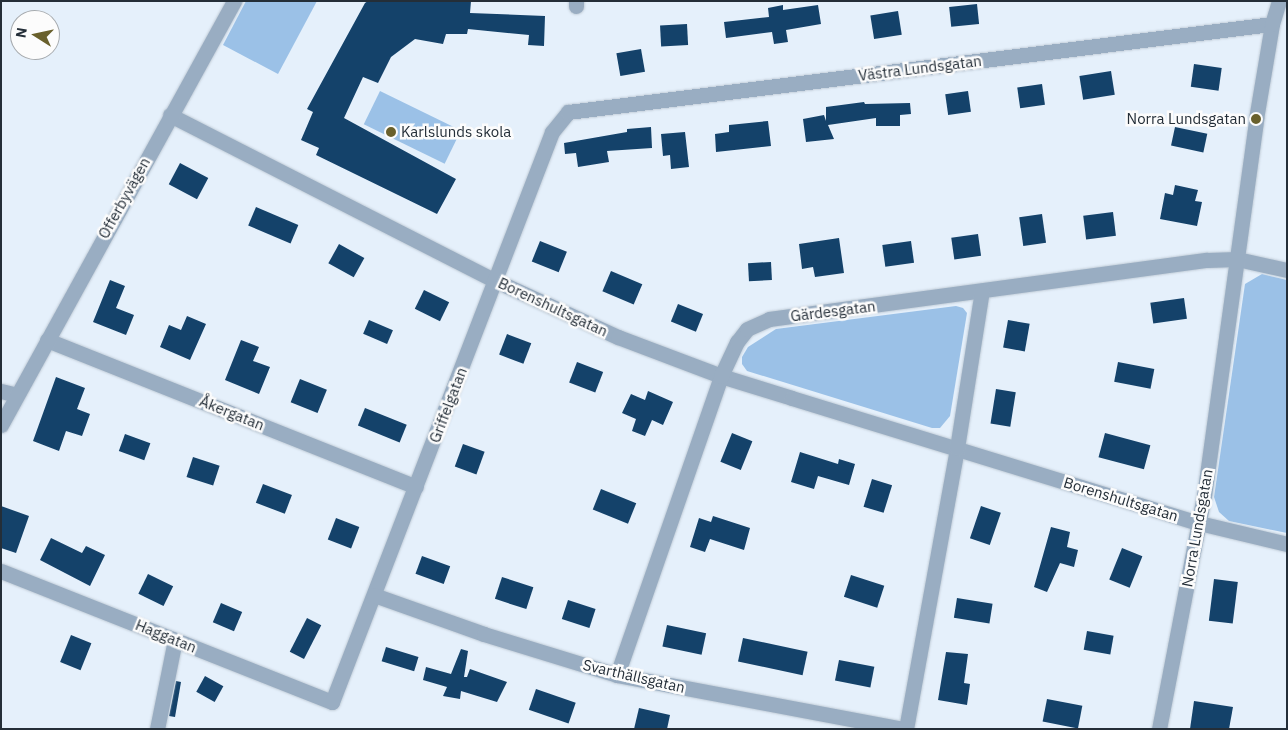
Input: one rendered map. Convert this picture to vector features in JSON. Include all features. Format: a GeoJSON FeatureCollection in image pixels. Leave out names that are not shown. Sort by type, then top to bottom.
{"type":"FeatureCollection","features":[{"type":"Feature","properties":{"kind":"street","name":"Offerbyvägen"},"geometry":{"type":"LineString","coordinates":[[1,425],[170,114],[234,1]]}},
{"type":"Feature","properties":{"kind":"street","name":"Norra Lundsgatan"},"geometry":{"type":"LineString","coordinates":[[1159,729],[1198,523],[1272,24],[1279,1]]}},
{"type":"Feature","properties":{"kind":"street","name":"Västra Lundsgatan"},"geometry":{"type":"LineString","coordinates":[[568,112],[1272,24]]}},
{"type":"Feature","properties":{"kind":"street","name":"Griffelgatan"},"geometry":{"type":"LineString","coordinates":[[332,702],[552,132],[568,112]]}},
{"type":"Feature","properties":{"kind":"street","name":"Borenshultsgatan"},"geometry":{"type":"LineString","coordinates":[[170,114],[496,281],[618,336],[721,376],[1198,523],[1287,544]]}},
{"type":"Feature","properties":{"kind":"street","name":"Gärdesgatan"},"geometry":{"type":"LineString","coordinates":[[617,675],[721,376],[737,342],[747,329],[756,323],[769,319],[1207,260],[1237,259],[1287,270]]}},
{"type":"Feature","properties":{"kind":"street"},"geometry":{"type":"LineString","coordinates":[[906,729],[957,448],[982,291]]}},
{"type":"Feature","properties":{"kind":"street","name":"Åkergatan"},"geometry":{"type":"LineString","coordinates":[[47,340],[416,487]]}},
{"type":"Feature","properties":{"kind":"street"},"geometry":{"type":"LineString","coordinates":[[1,391],[17,395]]}},
{"type":"Feature","properties":{"kind":"street","name":"Haggatan"},"geometry":{"type":"LineString","coordinates":[[1,571],[332,702]]}},
{"type":"Feature","properties":{"kind":"street","name":"Svarthällsgatan"},"geometry":{"type":"LineString","coordinates":[[374,595],[484,634],[617,675],[902,729]]}},
{"type":"Feature","properties":{"kind":"street"},"geometry":{"type":"LineString","coordinates":[[157,729],[175,640]]}},
{"type":"Feature","properties":{"kind":"shaded area"},"geometry":{"type":"Polygon","coordinates":[[[246,1],[317,1],[278,74],[223,45],[246,1]]]}},
{"type":"Feature","properties":{"kind":"shaded area"},"geometry":{"type":"Polygon","coordinates":[[[380,91],[461,130],[445,164],[364,124],[380,91]]]}},
{"type":"Feature","properties":{"kind":"shaded area"},"geometry":{"type":"Polygon","coordinates":[[[1262,274],[1287,280],[1287,533],[1229,521],[1219,512],[1214,497],[1245,284],[1262,274]]]}},
{"type":"Feature","properties":{"kind":"shaded area"},"geometry":{"type":"Polygon","coordinates":[[[956,306],[963,308],[967,313],[950,416],[940,428],[932,428],[747,371],[742,364],[742,357],[748,347],[776,329],[956,306]]]}},
{"type":"Feature","properties":{"kind":"building"},"geometry":{"type":"Polygon","coordinates":[[[368,1],[471,1],[470,13],[545,16],[544,46],[528,45],[529,35],[468,29],[467,34],[446,34],[443,44],[415,39],[391,57],[378,83],[363,77],[344,118],[456,179],[437,214],[316,155],[319,148],[301,140],[313,112],[307,109],[365,3],[368,1]]]}},
{"type":"Feature","properties":{"kind":"building"},"geometry":{"type":"Polygon","coordinates":[[[977,4],[979,24],[951,27],[949,7],[977,4]]]}},
{"type":"Feature","properties":{"kind":"building"},"geometry":{"type":"Polygon","coordinates":[[[783,5],[783,10],[818,5],[821,24],[786,30],[788,42],[774,44],[772,32],[726,38],[724,22],[769,17],[768,8],[783,5]]]}},
{"type":"Feature","properties":{"kind":"building"},"geometry":{"type":"Polygon","coordinates":[[[898,11],[902,35],[874,39],[870,15],[898,11]]]}},
{"type":"Feature","properties":{"kind":"building"},"geometry":{"type":"Polygon","coordinates":[[[687,24],[688,45],[661,46],[660,25],[687,24]]]}},
{"type":"Feature","properties":{"kind":"building"},"geometry":{"type":"Polygon","coordinates":[[[641,49],[645,72],[620,76],[616,53],[641,49]]]}},
{"type":"Feature","properties":{"kind":"building"},"geometry":{"type":"Polygon","coordinates":[[[1194,64],[1222,68],[1219,91],[1191,87],[1194,64]]]}},
{"type":"Feature","properties":{"kind":"building"},"geometry":{"type":"Polygon","coordinates":[[[1111,71],[1115,95],[1083,100],[1079,76],[1111,71]]]}},
{"type":"Feature","properties":{"kind":"building"},"geometry":{"type":"Polygon","coordinates":[[[1042,84],[1045,105],[1020,108],[1017,87],[1042,84]]]}},
{"type":"Feature","properties":{"kind":"building"},"geometry":{"type":"Polygon","coordinates":[[[968,91],[971,112],[948,115],[945,94],[968,91]]]}},
{"type":"Feature","properties":{"kind":"building"},"geometry":{"type":"Polygon","coordinates":[[[864,102],[865,104],[910,103],[911,114],[900,115],[900,126],[876,126],[876,118],[828,125],[834,139],[806,142],[803,119],[824,115],[826,121],[826,107],[864,102]]]}},
{"type":"Feature","properties":{"kind":"building"},"geometry":{"type":"Polygon","coordinates":[[[768,121],[771,146],[716,152],[715,134],[729,132],[729,125],[768,121]]]}},
{"type":"Feature","properties":{"kind":"building"},"geometry":{"type":"Polygon","coordinates":[[[651,127],[652,148],[607,151],[609,162],[578,167],[576,153],[565,154],[564,143],[627,132],[627,129],[651,127]]]}},
{"type":"Feature","properties":{"kind":"building"},"geometry":{"type":"Polygon","coordinates":[[[1175,127],[1207,134],[1203,152],[1171,146],[1175,127]]]}},
{"type":"Feature","properties":{"kind":"building"},"geometry":{"type":"Polygon","coordinates":[[[685,132],[689,167],[671,169],[670,155],[663,156],[661,134],[685,132]]]}},
{"type":"Feature","properties":{"kind":"building"},"geometry":{"type":"Polygon","coordinates":[[[180,163],[208,178],[197,199],[169,184],[180,163]]]}},
{"type":"Feature","properties":{"kind":"building"},"geometry":{"type":"Polygon","coordinates":[[[1175,185],[1198,190],[1195,201],[1202,202],[1197,226],[1160,219],[1165,193],[1173,195],[1175,185]]]}},
{"type":"Feature","properties":{"kind":"building"},"geometry":{"type":"Polygon","coordinates":[[[256,207],[298,225],[291,243],[248,225],[256,207]]]}},
{"type":"Feature","properties":{"kind":"building"},"geometry":{"type":"Polygon","coordinates":[[[1113,212],[1116,236],[1086,239],[1083,216],[1113,212]]]}},
{"type":"Feature","properties":{"kind":"building"},"geometry":{"type":"Polygon","coordinates":[[[1042,214],[1046,243],[1023,246],[1019,217],[1042,214]]]}},
{"type":"Feature","properties":{"kind":"building"},"geometry":{"type":"Polygon","coordinates":[[[978,234],[981,256],[954,260],[951,238],[978,234]]]}},
{"type":"Feature","properties":{"kind":"building"},"geometry":{"type":"Polygon","coordinates":[[[839,238],[844,273],[815,277],[813,267],[802,269],[799,244],[839,238]]]}},
{"type":"Feature","properties":{"kind":"building"},"geometry":{"type":"Polygon","coordinates":[[[540,241],[567,252],[559,272],[532,261],[540,241]]]}},
{"type":"Feature","properties":{"kind":"building"},"geometry":{"type":"Polygon","coordinates":[[[911,241],[914,263],[885,267],[882,245],[911,241]]]}},
{"type":"Feature","properties":{"kind":"building"},"geometry":{"type":"Polygon","coordinates":[[[339,244],[364,258],[354,277],[328,263],[339,244]]]}},
{"type":"Feature","properties":{"kind":"building"},"geometry":{"type":"Polygon","coordinates":[[[771,262],[772,280],[749,281],[748,263],[771,262]]]}},
{"type":"Feature","properties":{"kind":"building"},"geometry":{"type":"Polygon","coordinates":[[[611,271],[642,284],[634,305],[602,291],[611,271]]]}},
{"type":"Feature","properties":{"kind":"building"},"geometry":{"type":"Polygon","coordinates":[[[110,280],[125,286],[116,308],[134,315],[126,335],[93,322],[110,280]]]}},
{"type":"Feature","properties":{"kind":"building"},"geometry":{"type":"Polygon","coordinates":[[[424,290],[449,302],[440,321],[415,309],[424,290]]]}},
{"type":"Feature","properties":{"kind":"building"},"geometry":{"type":"Polygon","coordinates":[[[1184,298],[1187,319],[1153,324],[1150,303],[1184,298]]]}},
{"type":"Feature","properties":{"kind":"building"},"geometry":{"type":"Polygon","coordinates":[[[678,304],[703,314],[696,332],[671,322],[678,304]]]}},
{"type":"Feature","properties":{"kind":"building"},"geometry":{"type":"Polygon","coordinates":[[[187,316],[206,324],[190,360],[160,347],[169,325],[181,330],[187,316]]]}},
{"type":"Feature","properties":{"kind":"building"},"geometry":{"type":"Polygon","coordinates":[[[369,320],[393,330],[387,344],[363,334],[369,320]]]}},
{"type":"Feature","properties":{"kind":"building"},"geometry":{"type":"Polygon","coordinates":[[[1008,320],[1030,324],[1025,351],[1003,348],[1008,320]]]}},
{"type":"Feature","properties":{"kind":"building"},"geometry":{"type":"Polygon","coordinates":[[[507,334],[531,343],[523,364],[499,355],[507,334]]]}},
{"type":"Feature","properties":{"kind":"building"},"geometry":{"type":"Polygon","coordinates":[[[241,340],[259,347],[253,361],[270,367],[259,394],[225,380],[241,340]]]}},
{"type":"Feature","properties":{"kind":"building"},"geometry":{"type":"Polygon","coordinates":[[[577,362],[603,372],[595,393],[569,383],[577,362]]]}},
{"type":"Feature","properties":{"kind":"building"},"geometry":{"type":"Polygon","coordinates":[[[1118,362],[1154,369],[1151,389],[1114,382],[1118,362]]]}},
{"type":"Feature","properties":{"kind":"building"},"geometry":{"type":"Polygon","coordinates":[[[56,377],[85,388],[77,409],[90,414],[82,436],[66,431],[59,451],[33,441],[56,377]]]}},
{"type":"Feature","properties":{"kind":"building"},"geometry":{"type":"Polygon","coordinates":[[[300,379],[327,390],[318,413],[291,402],[300,379]]]}},
{"type":"Feature","properties":{"kind":"building"},"geometry":{"type":"Polygon","coordinates":[[[996,389],[1016,392],[1010,427],[991,424],[996,389]]]}},
{"type":"Feature","properties":{"kind":"building"},"geometry":{"type":"Polygon","coordinates":[[[648,391],[673,402],[663,425],[652,420],[645,436],[632,431],[636,419],[622,413],[631,394],[645,400],[648,391]]]}},
{"type":"Feature","properties":{"kind":"building"},"geometry":{"type":"Polygon","coordinates":[[[365,408],[407,425],[400,442],[358,426],[365,408]]]}},
{"type":"Feature","properties":{"kind":"building"},"geometry":{"type":"Polygon","coordinates":[[[732,433],[752,441],[741,470],[720,462],[732,433]]]}},
{"type":"Feature","properties":{"kind":"building"},"geometry":{"type":"Polygon","coordinates":[[[1105,433],[1150,445],[1144,469],[1099,457],[1105,433]]]}},
{"type":"Feature","properties":{"kind":"building"},"geometry":{"type":"Polygon","coordinates":[[[125,434],[150,443],[144,460],[119,451],[125,434]]]}},
{"type":"Feature","properties":{"kind":"building"},"geometry":{"type":"Polygon","coordinates":[[[463,444],[485,452],[476,474],[455,467],[463,444]]]}},
{"type":"Feature","properties":{"kind":"building"},"geometry":{"type":"Polygon","coordinates":[[[800,452],[838,464],[839,459],[855,464],[849,485],[818,476],[814,489],[791,482],[800,452]]]}},
{"type":"Feature","properties":{"kind":"building"},"geometry":{"type":"Polygon","coordinates":[[[193,457],[220,466],[213,486],[187,477],[193,457]]]}},
{"type":"Feature","properties":{"kind":"building"},"geometry":{"type":"Polygon","coordinates":[[[872,479],[892,485],[884,513],[864,507],[872,479]]]}},
{"type":"Feature","properties":{"kind":"building"},"geometry":{"type":"Polygon","coordinates":[[[263,484],[292,495],[285,514],[256,503],[263,484]]]}},
{"type":"Feature","properties":{"kind":"building"},"geometry":{"type":"Polygon","coordinates":[[[601,489],[636,503],[628,524],[593,509],[601,489]]]}},
{"type":"Feature","properties":{"kind":"building"},"geometry":{"type":"Polygon","coordinates":[[[1,506],[29,516],[16,553],[1,548],[1,506]]]}},
{"type":"Feature","properties":{"kind":"building"},"geometry":{"type":"Polygon","coordinates":[[[981,506],[1001,513],[990,545],[970,538],[981,506]]]}},
{"type":"Feature","properties":{"kind":"building"},"geometry":{"type":"Polygon","coordinates":[[[713,516],[750,528],[744,550],[710,539],[705,552],[690,547],[699,518],[711,522],[713,516]]]}},
{"type":"Feature","properties":{"kind":"building"},"geometry":{"type":"Polygon","coordinates":[[[336,518],[359,527],[351,548],[328,539],[336,518]]]}},
{"type":"Feature","properties":{"kind":"building"},"geometry":{"type":"Polygon","coordinates":[[[1051,527],[1070,532],[1067,547],[1078,550],[1074,567],[1060,563],[1047,592],[1034,587],[1051,527]]]}},
{"type":"Feature","properties":{"kind":"building"},"geometry":{"type":"Polygon","coordinates":[[[51,538],[82,553],[86,546],[105,555],[90,586],[40,560],[51,538]]]}},
{"type":"Feature","properties":{"kind":"building"},"geometry":{"type":"Polygon","coordinates":[[[1122,548],[1142,556],[1130,588],[1109,580],[1122,548]]]}},
{"type":"Feature","properties":{"kind":"building"},"geometry":{"type":"Polygon","coordinates":[[[422,556],[450,566],[444,584],[416,574],[422,556]]]}},
{"type":"Feature","properties":{"kind":"building"},"geometry":{"type":"Polygon","coordinates":[[[148,574],[173,586],[164,606],[138,594],[148,574]]]}},
{"type":"Feature","properties":{"kind":"building"},"geometry":{"type":"Polygon","coordinates":[[[851,575],[884,586],[877,608],[844,597],[851,575]]]}},
{"type":"Feature","properties":{"kind":"building"},"geometry":{"type":"Polygon","coordinates":[[[502,577],[533,587],[526,609],[495,599],[502,577]]]}},
{"type":"Feature","properties":{"kind":"building"},"geometry":{"type":"Polygon","coordinates":[[[1214,579],[1238,582],[1233,624],[1209,621],[1214,579]]]}},
{"type":"Feature","properties":{"kind":"building"},"geometry":{"type":"Polygon","coordinates":[[[957,598],[993,604],[989,623],[954,618],[957,598]]]}},
{"type":"Feature","properties":{"kind":"building"},"geometry":{"type":"Polygon","coordinates":[[[568,600],[596,609],[589,628],[562,619],[568,600]]]}},
{"type":"Feature","properties":{"kind":"building"},"geometry":{"type":"Polygon","coordinates":[[[221,603],[242,612],[234,631],[213,622],[221,603]]]}},
{"type":"Feature","properties":{"kind":"building"},"geometry":{"type":"Polygon","coordinates":[[[307,618],[321,625],[304,659],[290,652],[307,618]]]}},
{"type":"Feature","properties":{"kind":"building"},"geometry":{"type":"Polygon","coordinates":[[[667,625],[706,633],[702,655],[662,647],[667,625]]]}},
{"type":"Feature","properties":{"kind":"building"},"geometry":{"type":"Polygon","coordinates":[[[1087,631],[1114,636],[1110,654],[1084,650],[1087,631]]]}},
{"type":"Feature","properties":{"kind":"building"},"geometry":{"type":"Polygon","coordinates":[[[71,635],[91,643],[81,670],[60,662],[71,635]]]}},
{"type":"Feature","properties":{"kind":"building"},"geometry":{"type":"Polygon","coordinates":[[[743,638],[808,652],[803,675],[738,661],[743,638]]]}},
{"type":"Feature","properties":{"kind":"building"},"geometry":{"type":"Polygon","coordinates":[[[386,647],[419,657],[414,671],[382,661],[386,647]]]}},
{"type":"Feature","properties":{"kind":"building"},"geometry":{"type":"Polygon","coordinates":[[[461,649],[468,651],[464,677],[467,677],[470,669],[507,682],[497,702],[461,691],[460,699],[443,696],[447,687],[423,680],[426,667],[451,674],[461,649]]]}},
{"type":"Feature","properties":{"kind":"building"},"geometry":{"type":"Polygon","coordinates":[[[946,652],[968,654],[964,683],[970,684],[967,705],[938,700],[946,652]]]}},
{"type":"Feature","properties":{"kind":"building"},"geometry":{"type":"Polygon","coordinates":[[[839,660],[874,667],[870,687],[835,681],[839,660]]]}},
{"type":"Feature","properties":{"kind":"building"},"geometry":{"type":"Polygon","coordinates":[[[205,676],[223,686],[215,702],[196,692],[205,676]]]}},
{"type":"Feature","properties":{"kind":"building"},"geometry":{"type":"Polygon","coordinates":[[[176,681],[181,682],[175,717],[169,716],[176,681]]]}},
{"type":"Feature","properties":{"kind":"building"},"geometry":{"type":"Polygon","coordinates":[[[536,689],[576,703],[569,723],[529,710],[536,689]]]}},
{"type":"Feature","properties":{"kind":"building"},"geometry":{"type":"Polygon","coordinates":[[[1047,699],[1082,706],[1078,728],[1043,722],[1047,699]]]}},
{"type":"Feature","properties":{"kind":"building"},"geometry":{"type":"Polygon","coordinates":[[[1194,701],[1233,707],[1229,729],[1190,729],[1194,701]]]}},
{"type":"Feature","properties":{"kind":"building"},"geometry":{"type":"Polygon","coordinates":[[[639,708],[670,715],[667,729],[634,729],[639,708]]]}},
{"type":"Feature","properties":{"kind":"place","name":"Norra Lundsgatan"},"geometry":{"type":"Point","coordinates":[1256,119]}},
{"type":"Feature","properties":{"kind":"place","name":"Karlslunds skola"},"geometry":{"type":"Point","coordinates":[391,132]}}]}
